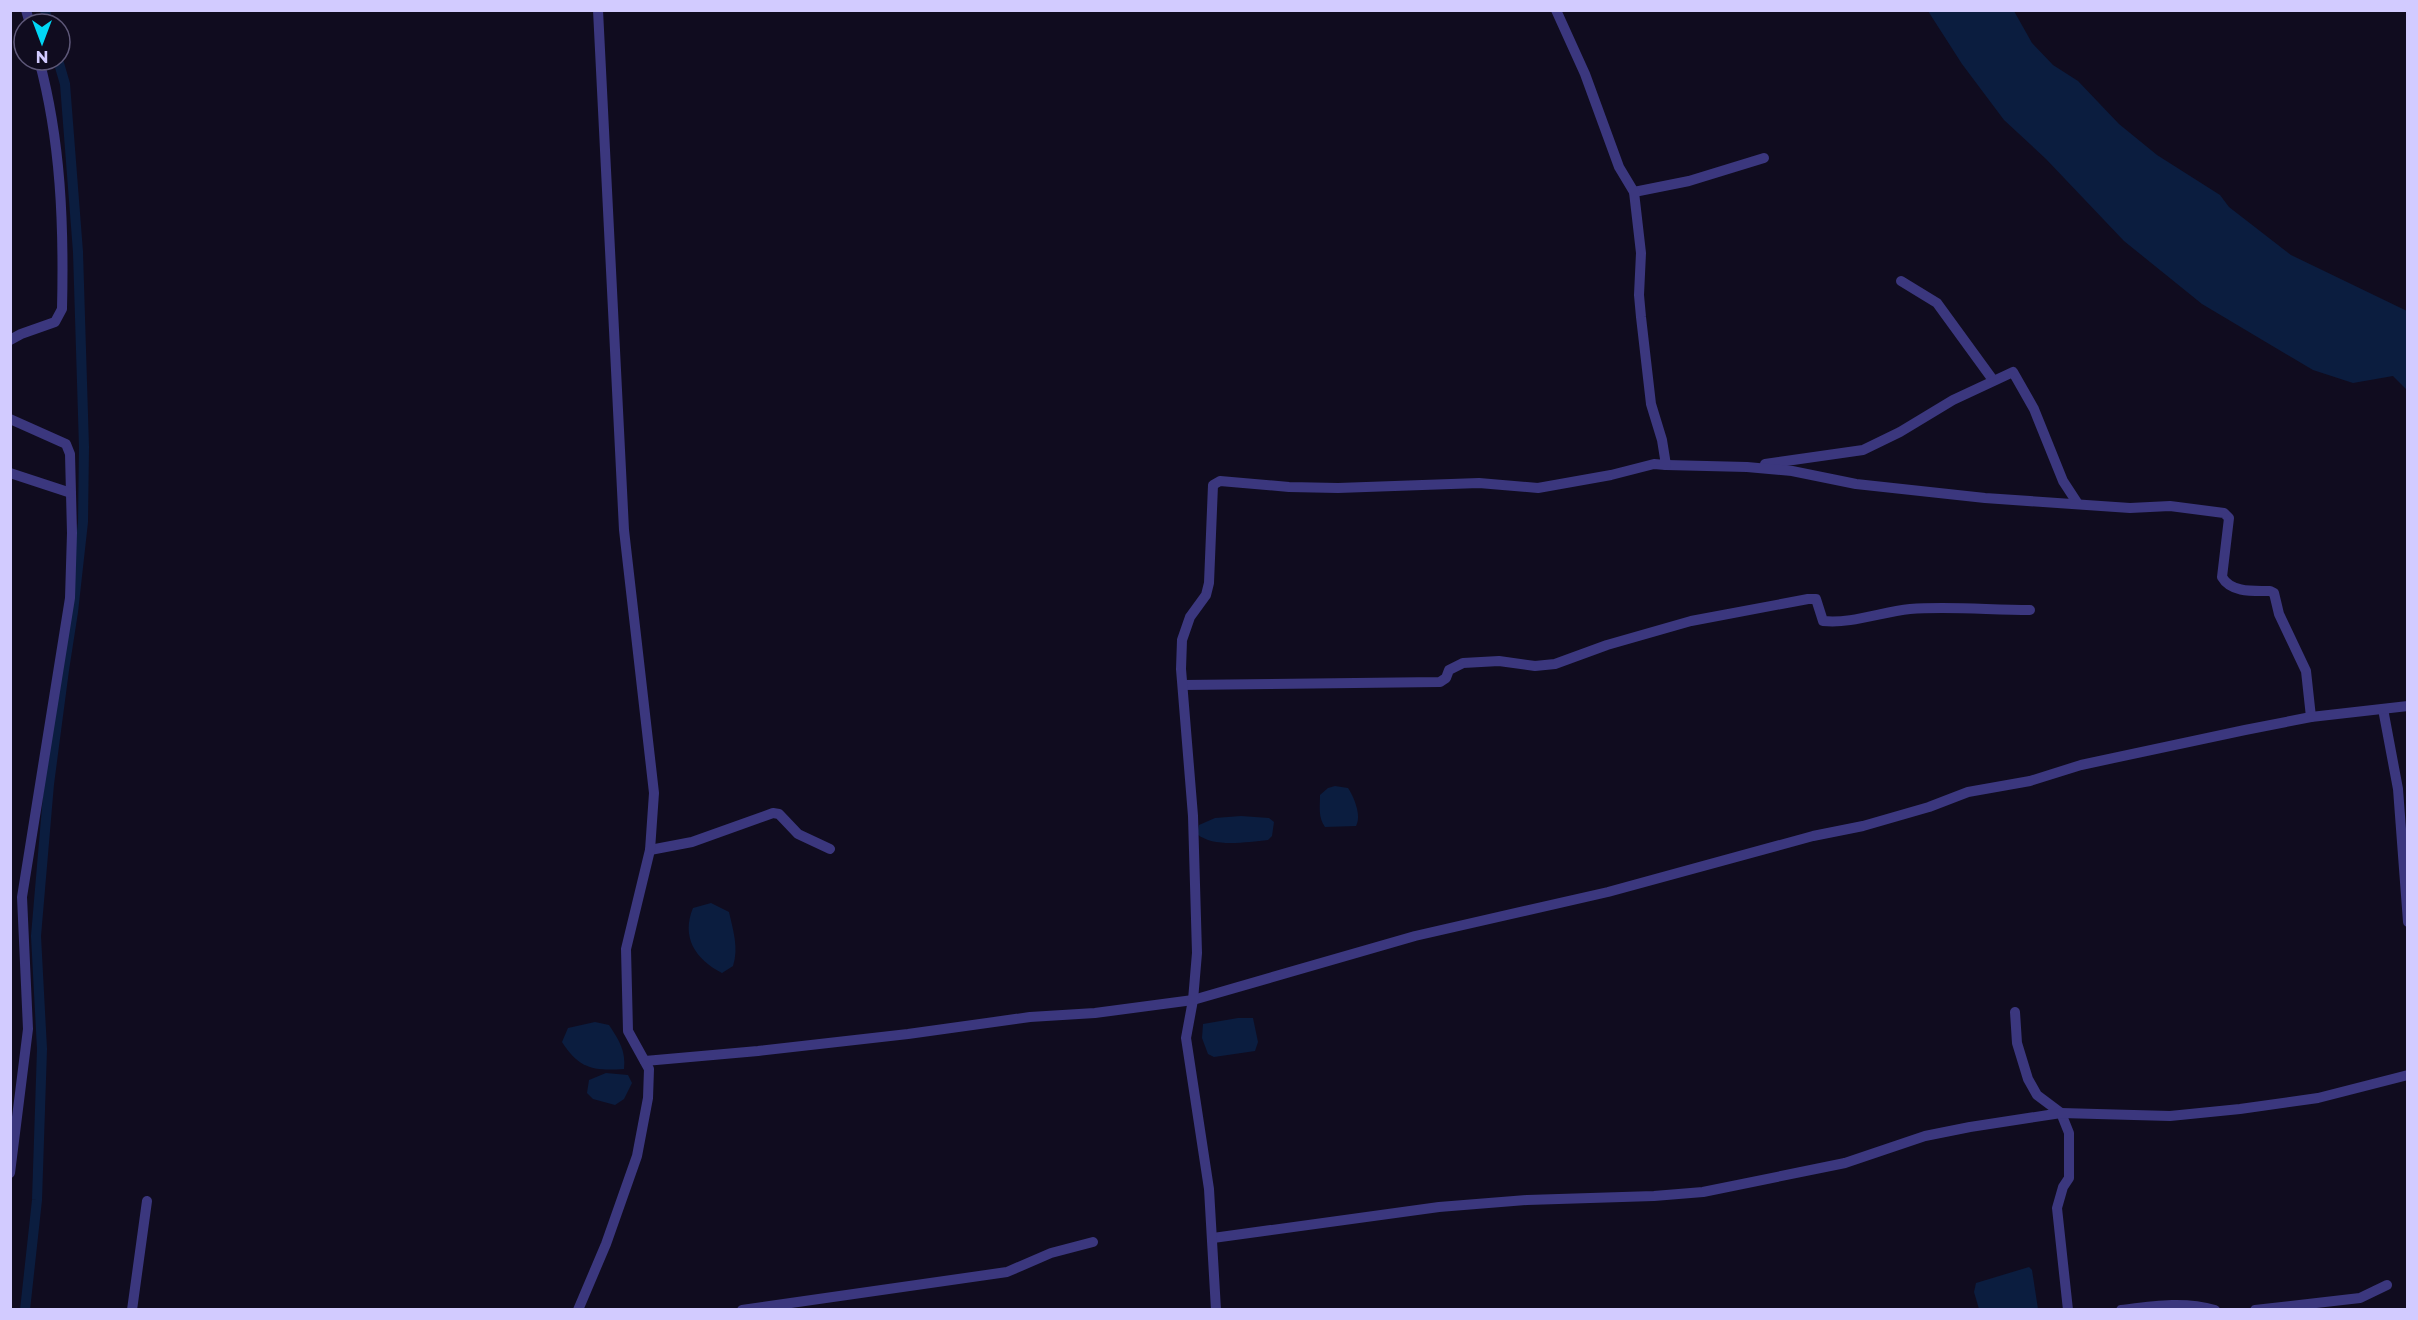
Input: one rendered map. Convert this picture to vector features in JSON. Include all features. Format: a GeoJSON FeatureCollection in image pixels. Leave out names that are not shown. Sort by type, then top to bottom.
{"type":"FeatureCollection","features":[{"type":"Feature","properties":{"kind":"street"},"geometry":{"type":"LineString","coordinates":[[579,1310],[606,1244],[637,1156],[648,1098],[649,1069],[628,1031],[626,949],[650,850],[654,793],[624,530],[598,10]]}},
{"type":"Feature","properties":{"kind":"street"},"geometry":{"type":"LineString","coordinates":[[1556,10],[1585,74],[1619,166],[1634,192],[1641,252],[1639,295],[1642,328],[1651,404],[1662,440],[1666,465]]}},
{"type":"Feature","properties":{"kind":"street"},"geometry":{"type":"LineString","coordinates":[[10,340],[55,322],[62,309],[61,189],[49,95],[42,72]]}},
{"type":"Feature","properties":{"kind":"street"},"geometry":{"type":"LineString","coordinates":[[1634,192],[1689,181],[1764,158]]}},
{"type":"Feature","properties":{"kind":"street"},"geometry":{"type":"LineString","coordinates":[[1901,281],[1937,303],[1993,380]]}},
{"type":"Feature","properties":{"kind":"street"},"geometry":{"type":"LineString","coordinates":[[1748,467],[1863,450],[1900,432],[1953,400],[2013,372],[2043,430],[2063,481],[2078,504]]}},
{"type":"Feature","properties":{"kind":"street"},"geometry":{"type":"LineString","coordinates":[[10,419],[66,444],[70,454],[72,533],[70,598],[22,897],[28,1029],[10,1173]]}},
{"type":"Feature","properties":{"kind":"street"},"geometry":{"type":"LineString","coordinates":[[1216,1310],[1213,1238],[1203,1139],[1186,1038],[1193,1000],[1197,953],[1193,816],[1181,669],[1182,640],[1190,617],[1206,595],[1209,583],[1211,494],[1213,485],[1220,481],[1289,487],[1338,488],[1479,483],[1538,488],[1654,465],[1748,467],[1792,471],[1856,484],[1897,489],[2130,508],[2170,506],[2206,509],[2228,514],[2222,567],[2222,577],[2225,583],[2235,588],[2274,593],[2279,614],[2306,671],[2311,717]]}},
{"type":"Feature","properties":{"kind":"street"},"geometry":{"type":"LineString","coordinates":[[10,473],[71,493]]}},
{"type":"Feature","properties":{"kind":"street"},"geometry":{"type":"LineString","coordinates":[[1183,686],[1440,682],[1446,678],[1449,670],[1463,663],[1499,661],[1535,666],[1555,664],[1607,645],[1691,621],[1808,599],[1816,599],[1823,621],[1868,617],[1909,609],[2030,610]]}},
{"type":"Feature","properties":{"kind":"street"},"geometry":{"type":"LineString","coordinates":[[645,1060],[758,1051],[1030,1017],[1095,1013],[1193,1000],[1415,936],[1608,892],[1813,836],[1863,826],[1929,807],[1968,792],[2030,781],[2081,765],[2311,717],[2408,706]]}},
{"type":"Feature","properties":{"kind":"street"},"geometry":{"type":"LineString","coordinates":[[2383,709],[2397,789],[2408,922]]}},
{"type":"Feature","properties":{"kind":"street"},"geometry":{"type":"LineString","coordinates":[[650,850],[692,842],[773,813],[779,814],[798,834],[830,849]]}},
{"type":"Feature","properties":{"kind":"street"},"geometry":{"type":"LineString","coordinates":[[2015,1012],[2016,1043],[2028,1079],[2037,1095],[2061,1113],[2069,1133],[2069,1178],[2063,1187],[2057,1208],[2068,1310]]}},
{"type":"Feature","properties":{"kind":"street"},"geometry":{"type":"LineString","coordinates":[[1213,1238],[1439,1207],[1704,1192],[1845,1163],[1925,1136],[2061,1113],[2170,1116],[2240,1109],[2318,1098],[2408,1076]]}},
{"type":"Feature","properties":{"kind":"street"},"geometry":{"type":"LineString","coordinates":[[132,1310],[147,1201]]}},
{"type":"Feature","properties":{"kind":"street"},"geometry":{"type":"LineString","coordinates":[[742,1310],[1007,1272],[1051,1253],[1093,1242]]}},
{"type":"Feature","properties":{"kind":"street"},"geometry":{"type":"LineString","coordinates":[[2255,1310],[2360,1298],[2387,1285]]}},
{"type":"Feature","properties":{"kind":"street"},"geometry":{"type":"LineString","coordinates":[[2121,1310],[2170,1304],[2200,1305],[2215,1310]]}},
{"type":"Feature","properties":{"kind":"water"},"geometry":{"type":"Polygon","coordinates":[[[1928,11],[2014,11],[2032,43],[2053,65],[2078,81],[2119,124],[2157,155],[2220,195],[2229,207],[2291,255],[2407,311],[2407,390],[2393,376],[2353,383],[2313,370],[2202,304],[2124,241],[2046,159],[2004,120],[1962,64],[1928,11]]]}},
{"type":"Feature","properties":{"kind":"water"},"geometry":{"type":"Polygon","coordinates":[[[1335,786],[1348,788],[1355,801],[1358,812],[1356,826],[1325,827],[1321,819],[1320,795],[1328,788],[1335,786]]]}},
{"type":"Feature","properties":{"kind":"water"},"geometry":{"type":"Polygon","coordinates":[[[1241,816],[1269,818],[1274,822],[1272,836],[1268,840],[1221,843],[1197,834],[1199,825],[1215,818],[1241,816]]]}},
{"type":"Feature","properties":{"kind":"water"},"geometry":{"type":"Polygon","coordinates":[[[711,903],[729,912],[735,939],[733,966],[722,973],[704,961],[690,938],[689,928],[693,908],[711,903]]]}},
{"type":"Feature","properties":{"kind":"water"},"geometry":{"type":"Polygon","coordinates":[[[1253,1018],[1258,1042],[1255,1051],[1214,1057],[1208,1054],[1202,1038],[1203,1024],[1253,1018]]]}},
{"type":"Feature","properties":{"kind":"water"},"geometry":{"type":"Polygon","coordinates":[[[595,1022],[609,1025],[616,1036],[623,1051],[624,1069],[596,1068],[581,1063],[562,1042],[568,1028],[595,1022]]]}},
{"type":"Feature","properties":{"kind":"water"},"geometry":{"type":"Polygon","coordinates":[[[606,1073],[628,1075],[632,1083],[624,1099],[615,1105],[593,1099],[587,1093],[589,1080],[606,1073]]]}},
{"type":"Feature","properties":{"kind":"water"},"geometry":{"type":"Polygon","coordinates":[[[2029,1267],[2032,1270],[2038,1309],[1979,1309],[1974,1292],[1976,1283],[2029,1267]]]}},
{"type":"Feature","properties":{"kind":"waterway"},"geometry":{"type":"LineString","coordinates":[[25,1310],[37,1200],[42,1049],[36,936],[49,784],[83,522],[84,447],[78,252],[65,84],[62,72]]}}]}
